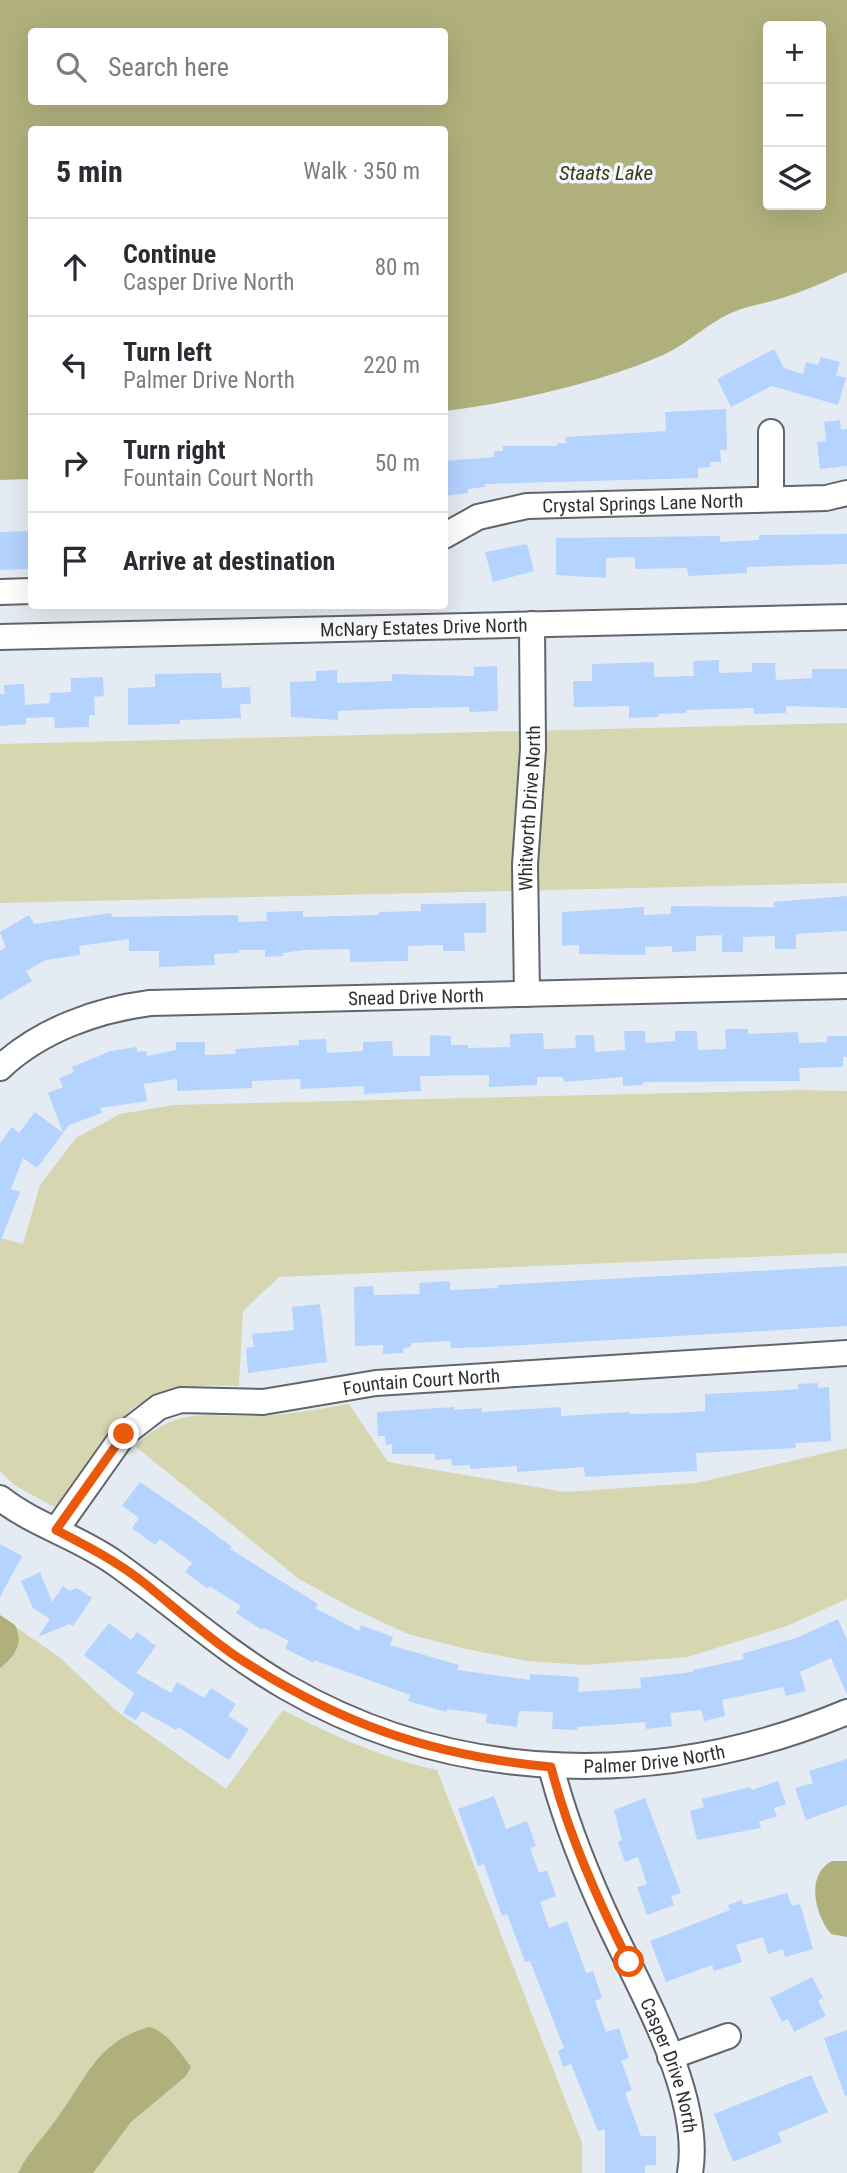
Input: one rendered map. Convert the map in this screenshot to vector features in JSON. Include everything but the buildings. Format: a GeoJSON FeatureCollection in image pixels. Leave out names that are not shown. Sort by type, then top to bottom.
{"type":"FeatureCollection","features":[{"type":"Feature","properties":{"kind":"street"},"geometry":{"type":"LineString","coordinates":[[771,432],[771,499]]}},
{"type":"Feature","properties":{"kind":"street","name":"Crystal Springs Lane North"},"geometry":{"type":"LineString","coordinates":[[448,534],[478,517],[527,506],[826,498],[847,493]]}},
{"type":"Feature","properties":{"kind":"street"},"geometry":{"type":"LineString","coordinates":[[0,592],[28,591]]}},
{"type":"Feature","properties":{"kind":"street","name":"McNary Estates Drive North"},"geometry":{"type":"LineString","coordinates":[[0,637],[847,617]]}},
{"type":"Feature","properties":{"kind":"street","name":"Whitworth Drive North"},"geometry":{"type":"LineString","coordinates":[[527,994],[525,865],[533,749],[532,624]]}},
{"type":"Feature","properties":{"kind":"street","name":"Snead Drive North"},"geometry":{"type":"LineString","coordinates":[[0,1068],[51,1032],[118,1007],[150,1003],[847,986]]}},
{"type":"Feature","properties":{"kind":"street","name":"Fountain Court North"},"geometry":{"type":"LineString","coordinates":[[56,1530],[124,1434],[159,1407],[181,1399],[263,1402],[376,1383],[847,1353]]}},
{"type":"Feature","properties":{"kind":"street"},"geometry":{"type":"LineString","coordinates":[[0,1498],[56,1530]]}},
{"type":"Feature","properties":{"kind":"street","name":"Palmer Drive North"},"geometry":{"type":"LineString","coordinates":[[56,1530],[110,1559],[233,1654],[340,1715],[389,1735],[442,1751],[551,1767],[639,1765],[695,1758],[802,1731],[847,1712]]}},
{"type":"Feature","properties":{"kind":"street","name":"Casper Drive North"},"geometry":{"type":"LineString","coordinates":[[551,1767],[559,1799],[600,1900],[670,2057],[692,2130],[690,2173]]}},
{"type":"Feature","properties":{"kind":"street"},"geometry":{"type":"LineString","coordinates":[[670,2057],[728,2036]]}},
{"type":"Feature","properties":{"kind":"shaded area"},"geometry":{"type":"Polygon","coordinates":[[[847,723],[847,883],[0,903],[0,744],[847,723]]]}},
{"type":"Feature","properties":{"kind":"shaded area"},"geometry":{"type":"Polygon","coordinates":[[[847,1091],[847,1253],[279,1277],[243,1311],[239,1386],[202,1386],[172,1390],[149,1398],[130,1411],[114,1428],[62,1503],[54,1507],[14,1485],[0,1471],[0,1238],[23,1244],[40,1185],[76,1138],[120,1114],[173,1105],[847,1091]]]}},
{"type":"Feature","properties":{"kind":"shaded area"},"geometry":{"type":"Polygon","coordinates":[[[349,1404],[388,1462],[565,1492],[696,1483],[847,1448],[847,1599],[787,1626],[687,1657],[584,1665],[527,1661],[466,1649],[408,1634],[299,1579],[135,1446],[166,1424],[195,1416],[273,1415],[349,1404]]]}},
{"type":"Feature","properties":{"kind":"shaded area"},"geometry":{"type":"Polygon","coordinates":[[[0,1616],[59,1657],[118,1712],[226,1789],[283,1710],[358,1745],[437,1770],[582,2143],[582,2173],[0,2173],[0,1616]]]}},
{"type":"Feature","properties":{"kind":"water","name":"Staats Lake"},"geometry":{"type":"Polygon","coordinates":[[[0,0],[847,0],[847,272],[791,295],[731,313],[672,350],[639,365],[527,397],[448,411],[448,126],[28,126],[28,479],[0,480],[0,0]]]}},
{"type":"Feature","properties":{"kind":"water"},"geometry":{"type":"Polygon","coordinates":[[[0,1615],[15,1625],[19,1638],[14,1654],[0,1668],[0,1615]]]}},
{"type":"Feature","properties":{"kind":"water"},"geometry":{"type":"Polygon","coordinates":[[[832,1861],[847,1861],[847,1937],[831,1934],[821,1917],[815,1896],[818,1876],[832,1861]]]}},
{"type":"Feature","properties":{"kind":"water"},"geometry":{"type":"Polygon","coordinates":[[[149,2027],[162,2033],[182,2055],[191,2067],[186,2076],[131,2122],[93,2173],[18,2173],[97,2060],[118,2041],[149,2027]]]}},
{"type":"Feature","properties":{"kind":"route"},"geometry":{"type":"LineString","coordinates":[[124,1434],[56,1530],[110,1559],[143,1582],[233,1654],[287,1688],[340,1715],[389,1735],[442,1751],[500,1762],[551,1767],[559,1799],[610,1925],[629,1962]]}}]}
